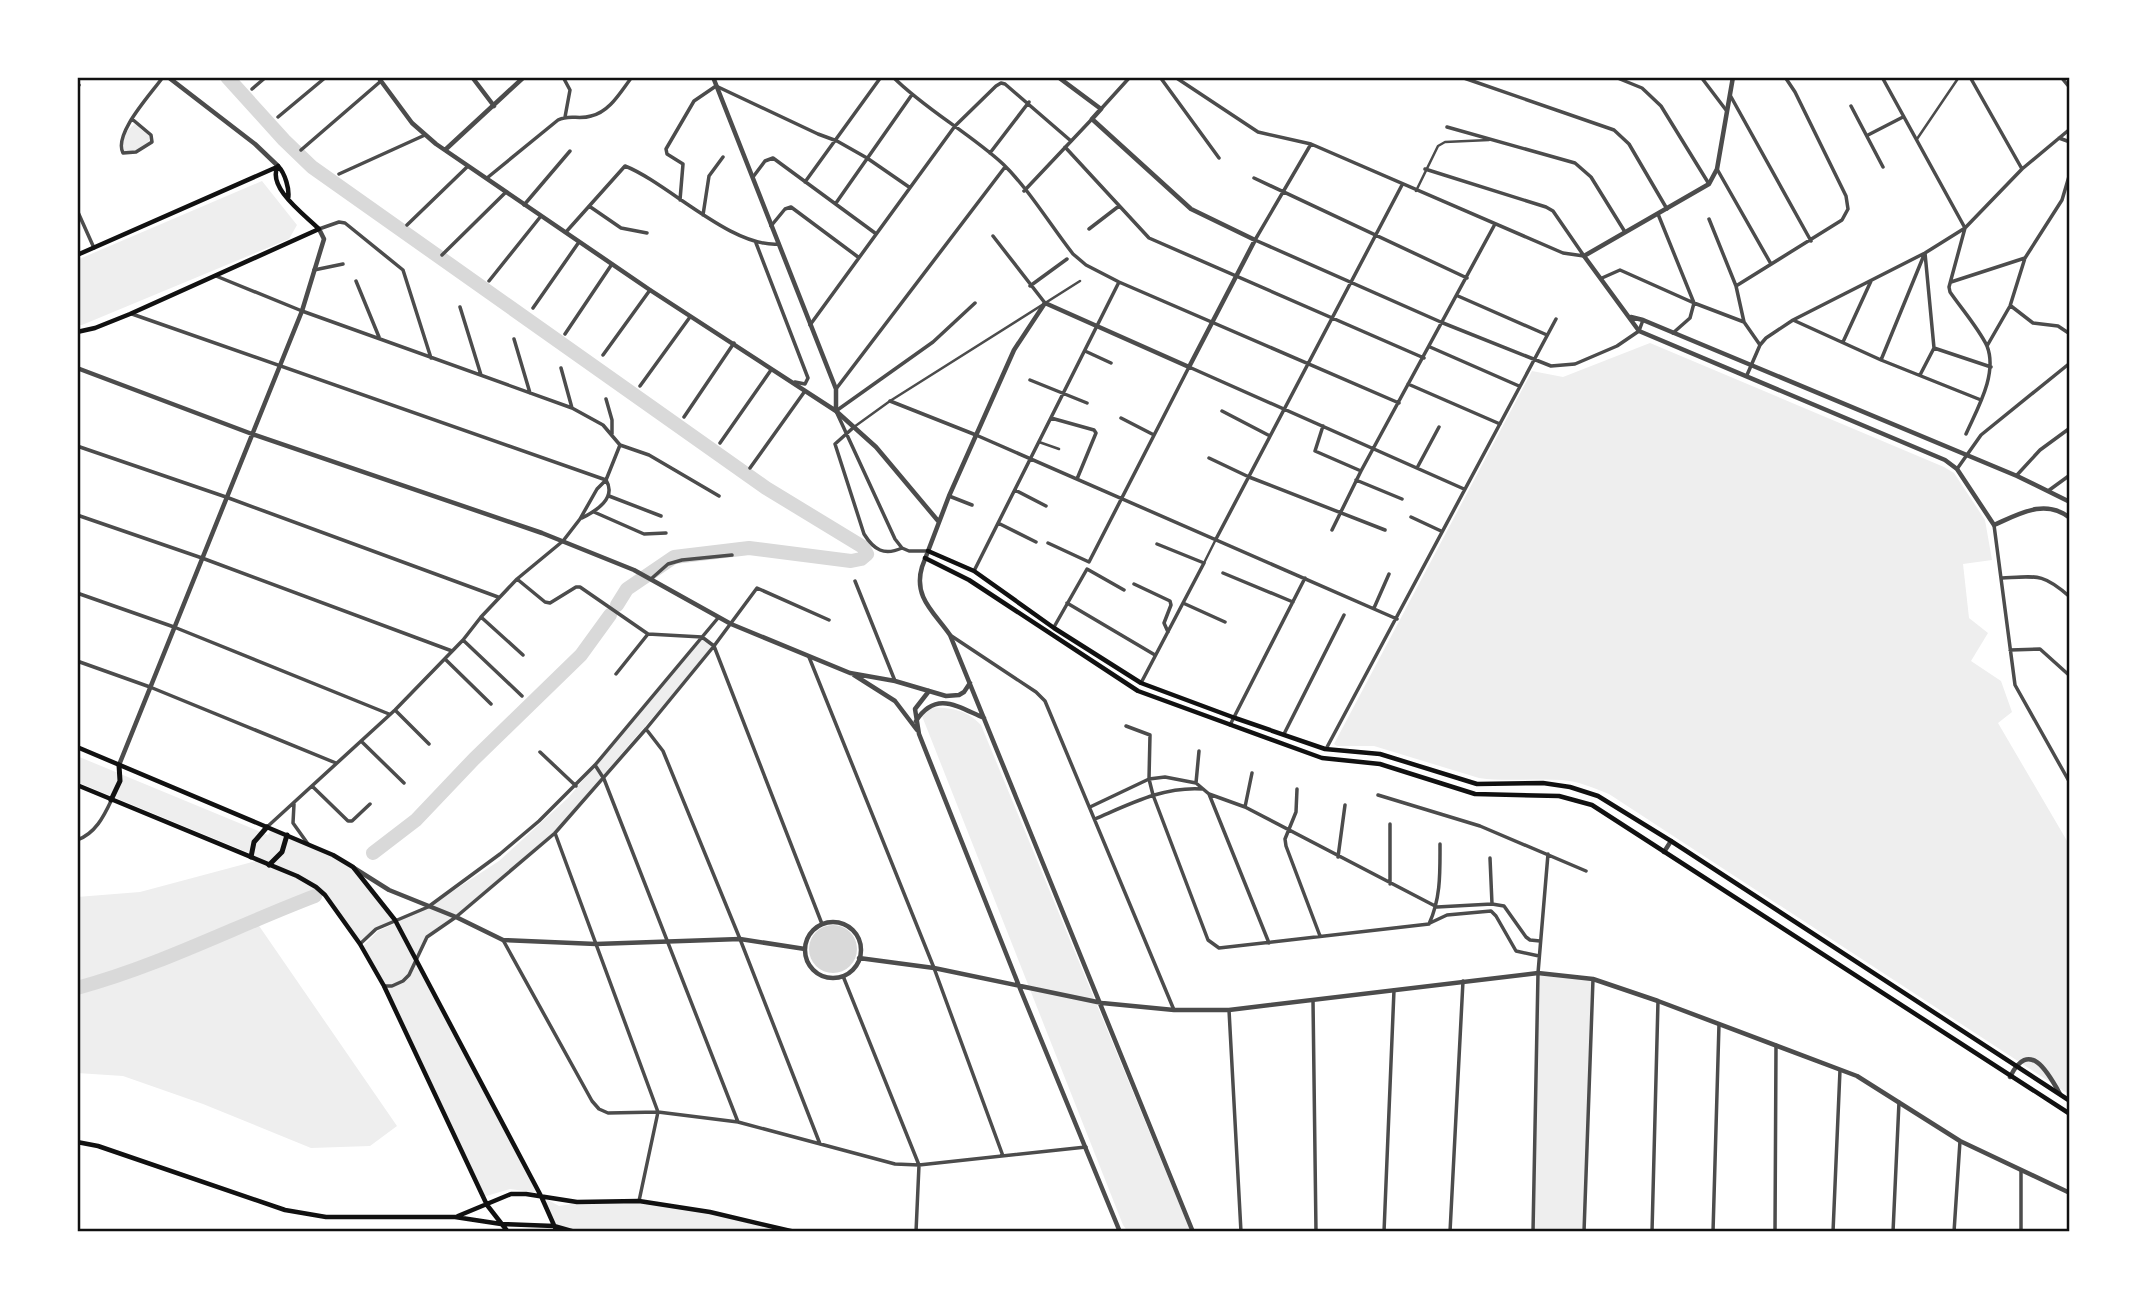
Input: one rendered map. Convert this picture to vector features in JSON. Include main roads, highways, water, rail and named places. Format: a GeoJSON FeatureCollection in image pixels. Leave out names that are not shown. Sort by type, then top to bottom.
{"type":"FeatureCollection","features":[{"type":"Feature","properties":{"kind":"main road"},"geometry":{"type":"LineString","coordinates":[[77,255],[278,166],[284,176],[288,199],[319,229],[130,314],[77,332]]}},
{"type":"Feature","properties":{"kind":"main road"},"geometry":{"type":"LineString","coordinates":[[928,551],[974,571],[1054,628],[1141,683],[1235,718],[1325,749],[1380,754],[1477,784],[1544,783],[1570,787],[1598,796],[2070,1101]]}},
{"type":"Feature","properties":{"kind":"main road"},"geometry":{"type":"LineString","coordinates":[[925,558],[969,580],[1138,691],[1322,758],[1380,764],[1475,794],[1559,796],[1592,805],[2070,1114]]}},
{"type":"Feature","properties":{"kind":"main road"},"geometry":{"type":"LineString","coordinates":[[77,747],[287,835],[353,867],[395,920],[541,1196],[557,1232]]}},
{"type":"Feature","properties":{"kind":"main road"},"geometry":{"type":"LineString","coordinates":[[111,800],[120,781],[120,765]]}},
{"type":"Feature","properties":{"kind":"main road"},"geometry":{"type":"LineString","coordinates":[[77,785],[316,887],[360,944],[384,986],[486,1205],[508,1232]]}},
{"type":"Feature","properties":{"kind":"main road"},"geometry":{"type":"LineString","coordinates":[[251,858],[254,842],[267,827]]}},
{"type":"Feature","properties":{"kind":"main road"},"geometry":{"type":"LineString","coordinates":[[269,865],[285,847],[287,835]]}},
{"type":"Feature","properties":{"kind":"main road"},"geometry":{"type":"LineString","coordinates":[[77,1142],[98,1146],[285,1210],[326,1217],[455,1217],[501,1224],[554,1226],[575,1232]]}},
{"type":"Feature","properties":{"kind":"main road"},"geometry":{"type":"LineString","coordinates":[[455,1217],[512,1194],[577,1202],[639,1200],[710,1212],[795,1232]]}},
{"type":"Feature","properties":{"kind":"waterway"},"geometry":{"type":"LineString","coordinates":[[227,77],[312,167],[766,488],[863,547],[867,554],[861,559],[851,561],[749,548],[674,557],[627,589],[617,605]]}},
{"type":"Feature","properties":{"kind":"waterway"},"geometry":{"type":"LineString","coordinates":[[373,853],[416,820],[474,759],[581,655],[610,615]]}},
{"type":"Feature","properties":{"kind":"waterway"},"geometry":{"type":"LineString","coordinates":[[77,988],[138,969],[315,896]]}}]}
